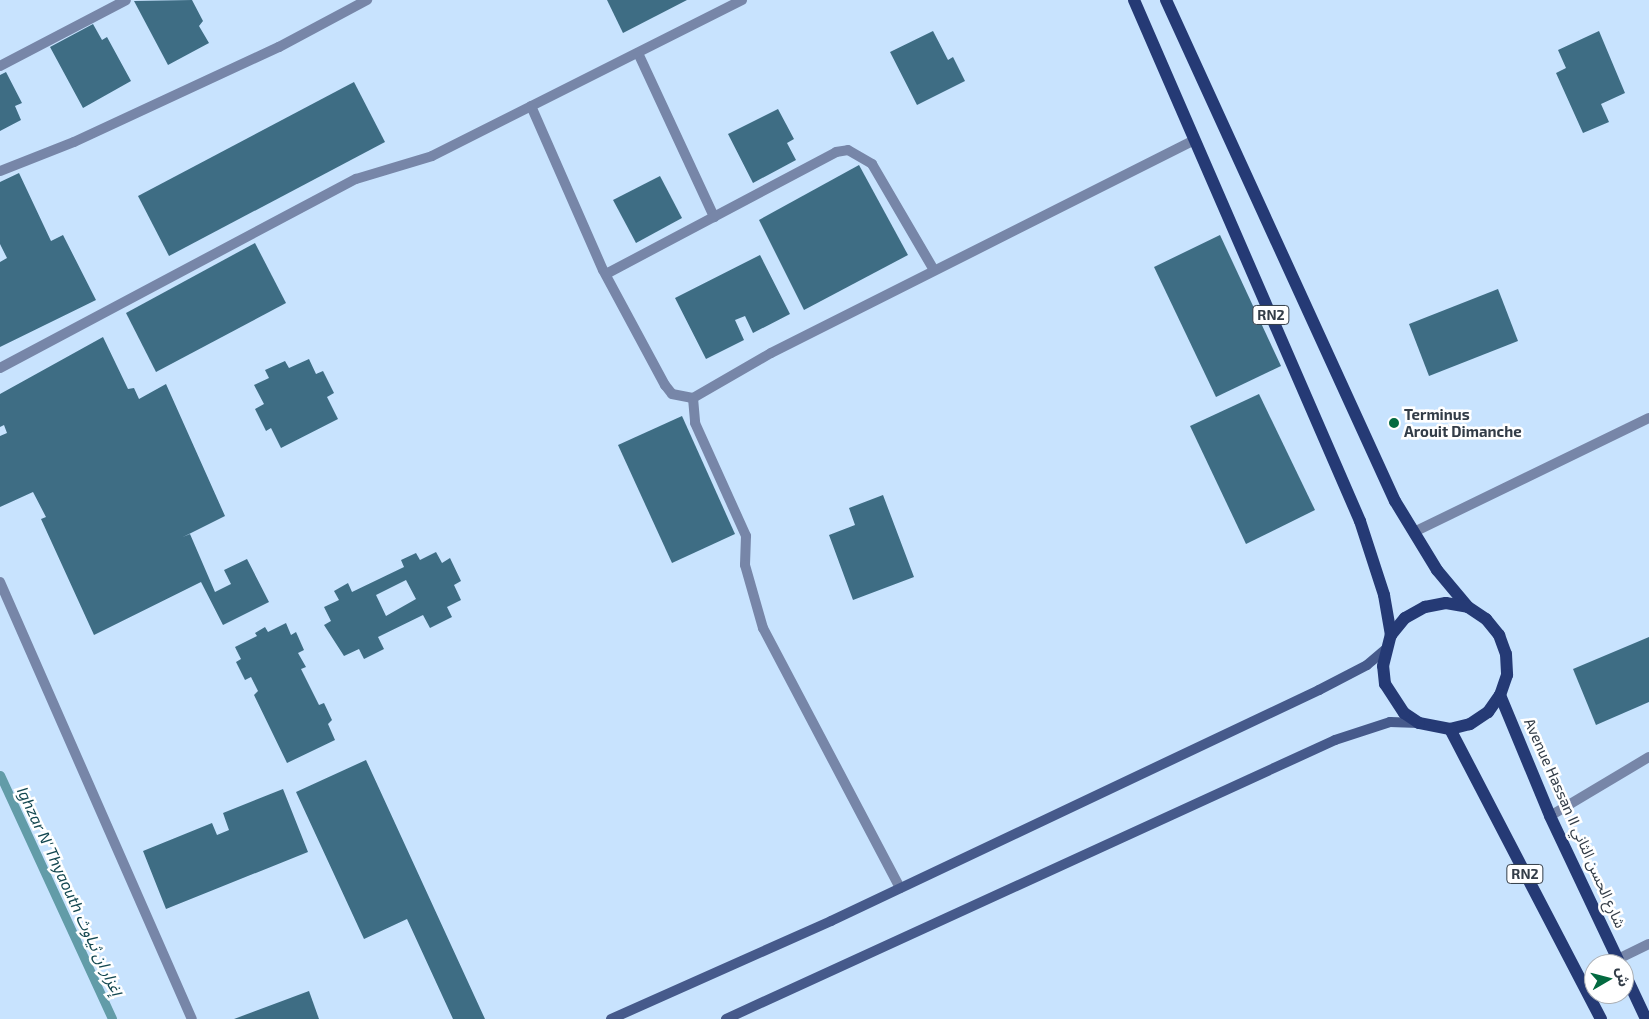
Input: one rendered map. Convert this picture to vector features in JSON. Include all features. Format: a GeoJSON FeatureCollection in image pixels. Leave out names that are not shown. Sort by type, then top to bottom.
{"type":"FeatureCollection","features":[{"type":"Feature","properties":{"kind":"main road","name":"RN2"},"geometry":{"type":"LineString","coordinates":[[1134,0],[1360,521],[1384,595],[1391,635]]}},
{"type":"Feature","properties":{"kind":"main road","name":"RN2"},"geometry":{"type":"LineString","coordinates":[[1166,0],[1378,467],[1414,532],[1438,570],[1468,607],[1486,618],[1499,635],[1506,654],[1506,675],[1500,695],[1488,712],[1470,724],[1450,729],[1419,723],[1404,713],[1393,700],[1383,666],[1391,635],[1405,618],[1424,607],[1446,603],[1468,607]]}},
{"type":"Feature","properties":{"kind":"main road","name":"Avenue Hassan II شارع الحسن الثاني"},"geometry":{"type":"LineString","coordinates":[[1500,695],[1550,816],[1615,954]]}},
{"type":"Feature","properties":{"kind":"main road","name":"RN2"},"geometry":{"type":"LineString","coordinates":[[1450,729],[1601,1019]]}},
{"type":"Feature","properties":{"kind":"main road"},"geometry":{"type":"LineString","coordinates":[[1634,993],[1646,1019]]}},
{"type":"Feature","properties":{"kind":"street"},"geometry":{"type":"LineString","coordinates":[[0,66],[126,0]]}},
{"type":"Feature","properties":{"kind":"street"},"geometry":{"type":"LineString","coordinates":[[0,171],[74,142],[279,47],[367,0]]}},
{"type":"Feature","properties":{"kind":"street"},"geometry":{"type":"LineString","coordinates":[[0,368],[356,179],[432,156],[742,0]]}},
{"type":"Feature","properties":{"kind":"street"},"geometry":{"type":"LineString","coordinates":[[638,52],[714,217]]}},
{"type":"Feature","properties":{"kind":"street"},"geometry":{"type":"LineString","coordinates":[[531,106],[606,274],[665,385],[672,394],[692,398],[771,353],[1195,140]]}},
{"type":"Feature","properties":{"kind":"street"},"geometry":{"type":"LineString","coordinates":[[606,274],[836,152],[848,150],[872,164],[934,270]]}},
{"type":"Feature","properties":{"kind":"street"},"geometry":{"type":"LineString","coordinates":[[692,398],[695,424],[746,536],[744,564],[763,628],[900,888]]}},
{"type":"Feature","properties":{"kind":"street"},"geometry":{"type":"LineString","coordinates":[[1414,532],[1649,418]]}},
{"type":"Feature","properties":{"kind":"street"},"geometry":{"type":"LineString","coordinates":[[0,582],[192,1019]]}},
{"type":"Feature","properties":{"kind":"street"},"geometry":{"type":"LineString","coordinates":[[611,1019],[900,888],[1319,690],[1367,665],[1386,649]]}},
{"type":"Feature","properties":{"kind":"street"},"geometry":{"type":"LineString","coordinates":[[726,1019],[1335,740],[1390,722],[1419,723]]}},
{"type":"Feature","properties":{"kind":"street"},"geometry":{"type":"LineString","coordinates":[[1550,816],[1649,757]]}},
{"type":"Feature","properties":{"kind":"street"},"geometry":{"type":"LineString","coordinates":[[1632,954],[1649,944]]}},
{"type":"Feature","properties":{"kind":"building"},"geometry":{"type":"Polygon","coordinates":[[[192,0],[203,21],[199,26],[209,43],[168,65],[134,1],[192,0]]]}},
{"type":"Feature","properties":{"kind":"building"},"geometry":{"type":"Polygon","coordinates":[[[607,0],[687,0],[623,33],[607,0]]]}},
{"type":"Feature","properties":{"kind":"building"},"geometry":{"type":"Polygon","coordinates":[[[93,24],[102,40],[107,37],[131,81],[83,108],[50,47],[93,24]]]}},
{"type":"Feature","properties":{"kind":"building"},"geometry":{"type":"Polygon","coordinates":[[[933,31],[948,60],[953,57],[965,81],[917,105],[890,52],[933,31]]]}},
{"type":"Feature","properties":{"kind":"building"},"geometry":{"type":"Polygon","coordinates":[[[1599,31],[1625,93],[1601,104],[1609,122],[1583,133],[1556,73],[1566,68],[1558,50],[1599,31]]]}},
{"type":"Feature","properties":{"kind":"building"},"geometry":{"type":"Polygon","coordinates":[[[6,72],[22,103],[15,106],[21,120],[0,131],[0,75],[6,72]]]}},
{"type":"Feature","properties":{"kind":"building"},"geometry":{"type":"Polygon","coordinates":[[[354,82],[385,142],[169,256],[138,196],[354,82]]]}},
{"type":"Feature","properties":{"kind":"building"},"geometry":{"type":"Polygon","coordinates":[[[778,109],[794,139],[787,143],[796,160],[753,183],[728,134],[778,109]]]}},
{"type":"Feature","properties":{"kind":"building"},"geometry":{"type":"Polygon","coordinates":[[[859,165],[908,255],[804,310],[759,220],[859,165]]]}},
{"type":"Feature","properties":{"kind":"building"},"geometry":{"type":"Polygon","coordinates":[[[19,173],[51,241],[63,235],[96,300],[0,347],[0,262],[7,258],[0,244],[0,182],[19,173]]]}},
{"type":"Feature","properties":{"kind":"building"},"geometry":{"type":"Polygon","coordinates":[[[660,176],[682,218],[636,243],[613,200],[660,176]]]}},
{"type":"Feature","properties":{"kind":"building"},"geometry":{"type":"Polygon","coordinates":[[[1220,235],[1281,366],[1216,397],[1154,267],[1220,235]]]}},
{"type":"Feature","properties":{"kind":"building"},"geometry":{"type":"Polygon","coordinates":[[[255,243],[286,303],[156,372],[126,313],[255,243]]]}},
{"type":"Feature","properties":{"kind":"building"},"geometry":{"type":"Polygon","coordinates":[[[760,255],[790,314],[753,333],[745,316],[735,320],[744,340],[706,359],[675,298],[760,255]]]}},
{"type":"Feature","properties":{"kind":"building"},"geometry":{"type":"Polygon","coordinates":[[[1498,289],[1518,341],[1429,376],[1409,324],[1498,289]]]}},
{"type":"Feature","properties":{"kind":"building"},"geometry":{"type":"Polygon","coordinates":[[[103,337],[128,389],[134,388],[139,399],[166,384],[225,516],[183,537],[190,534],[215,592],[231,584],[224,570],[247,559],[269,602],[223,625],[201,582],[94,635],[41,519],[46,517],[33,492],[0,507],[0,436],[7,433],[4,425],[0,427],[0,394],[103,337]]]}},
{"type":"Feature","properties":{"kind":"building"},"geometry":{"type":"Polygon","coordinates":[[[309,359],[316,374],[323,371],[334,393],[327,397],[338,419],[281,448],[271,428],[266,431],[255,409],[264,404],[254,385],[269,378],[265,370],[285,361],[289,368],[309,359]]]}},
{"type":"Feature","properties":{"kind":"building"},"geometry":{"type":"Polygon","coordinates":[[[1259,394],[1315,510],[1246,544],[1190,426],[1259,394]]]}},
{"type":"Feature","properties":{"kind":"building"},"geometry":{"type":"Polygon","coordinates":[[[682,416],[735,534],[672,563],[618,445],[682,416]]]}},
{"type":"Feature","properties":{"kind":"building"},"geometry":{"type":"Polygon","coordinates":[[[883,495],[914,577],[853,600],[829,535],[855,525],[849,508],[883,495]]]}},
{"type":"Feature","properties":{"kind":"building"},"geometry":{"type":"Polygon","coordinates":[[[436,552],[442,563],[450,558],[461,581],[454,585],[461,600],[447,607],[452,617],[430,628],[423,615],[378,637],[384,649],[364,659],[359,649],[344,656],[324,625],[331,621],[324,607],[339,600],[334,591],[348,583],[352,592],[404,567],[401,560],[416,553],[420,560],[436,552]],[[406,580],[376,595],[386,616],[416,599],[406,580]]]}},
{"type":"Feature","properties":{"kind":"building"},"geometry":{"type":"Polygon","coordinates":[[[286,623],[291,635],[296,632],[304,650],[298,653],[306,667],[301,669],[319,705],[324,703],[332,720],[328,724],[335,740],[287,763],[254,695],[258,691],[251,677],[245,680],[236,662],[241,659],[235,647],[257,636],[255,633],[265,627],[268,632],[286,623]]]}},
{"type":"Feature","properties":{"kind":"building"},"geometry":{"type":"Polygon","coordinates":[[[1649,637],[1649,702],[1596,725],[1573,669],[1649,637]]]}},
{"type":"Feature","properties":{"kind":"building"},"geometry":{"type":"Polygon","coordinates":[[[366,760],[485,1019],[453,1019],[407,919],[364,939],[296,792],[366,760]]]}},
{"type":"Feature","properties":{"kind":"building"},"geometry":{"type":"Polygon","coordinates":[[[283,789],[308,852],[166,909],[143,851],[212,823],[217,835],[229,830],[223,813],[283,789]]]}},
{"type":"Feature","properties":{"kind":"building"},"geometry":{"type":"Polygon","coordinates":[[[309,991],[319,1019],[234,1019],[309,991]]]}},
{"type":"Feature","properties":{"kind":"waterway","name":"Ighzar N' Thyaouth إغزار ان ثياوث"},"geometry":{"type":"LineString","coordinates":[[0,775],[112,1019]]}},
{"type":"Feature","properties":{"kind":"place","name":"Terminus Arouit Dimanche"},"geometry":{"type":"Point","coordinates":[1394,423]}}]}
